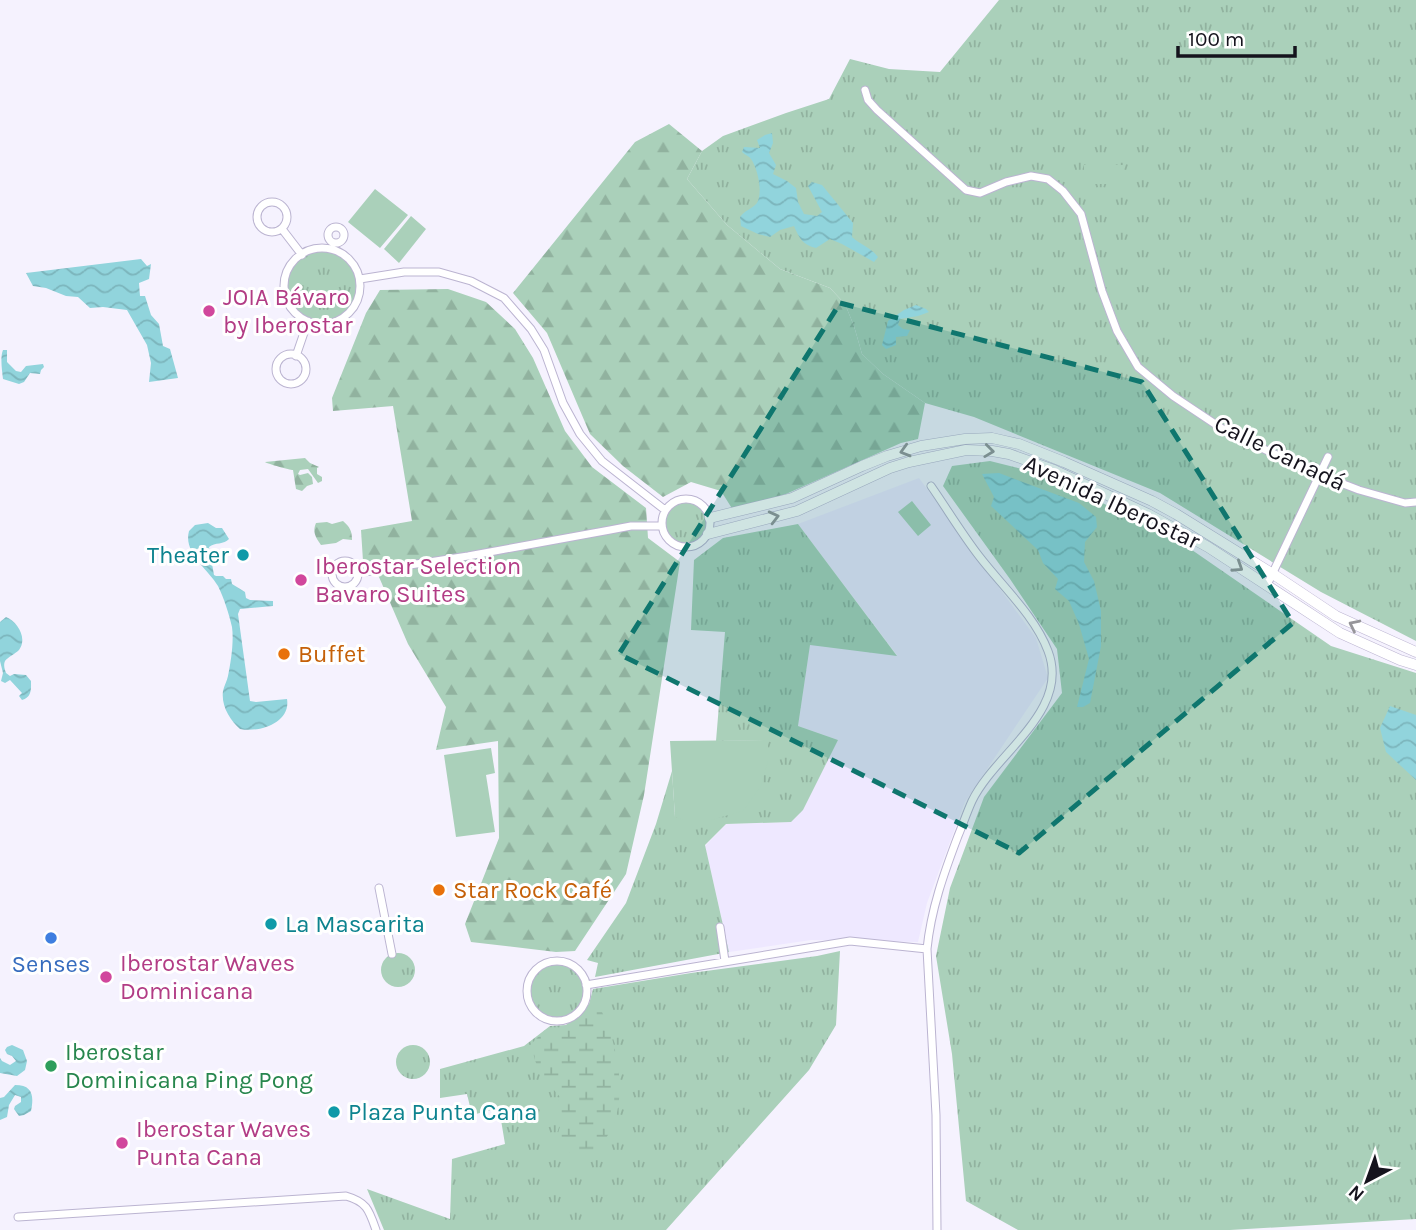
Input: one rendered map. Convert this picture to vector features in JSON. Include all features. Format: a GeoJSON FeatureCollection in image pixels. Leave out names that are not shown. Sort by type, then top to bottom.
{"type":"FeatureCollection","features":[{"type":"Feature","properties":{"kind":"street","name":"Calle Canadá"},"geometry":{"type":"LineString","coordinates":[[865,90],[868,100],[877,110],[966,190],[980,193],[1006,182],[1031,176],[1048,179],[1063,191],[1081,214],[1102,291],[1117,331],[1138,368],[1173,396],[1227,432],[1320,475],[1364,492],[1405,503],[1416,502]]}},
{"type":"Feature","properties":{"kind":"street"},"geometry":{"type":"LineString","coordinates":[[273,202],[281,205],[286,215],[282,229],[269,232],[262,229],[258,224],[259,209],[273,202]]}},
{"type":"Feature","properties":{"kind":"street"},"geometry":{"type":"LineString","coordinates":[[282,229],[302,255]]}},
{"type":"Feature","properties":{"kind":"street"},"geometry":{"type":"LineString","coordinates":[[333,246],[358,272],[359,297],[354,309],[345,317],[333,323],[320,324],[297,315],[289,304],[285,280],[289,268],[296,258],[302,255],[318,248],[333,246]]}},
{"type":"Feature","properties":{"kind":"street"},"geometry":{"type":"LineString","coordinates":[[360,279],[404,272],[439,272],[471,281],[504,298],[531,329],[544,350],[562,403],[580,434],[603,461],[665,510]]}},
{"type":"Feature","properties":{"kind":"street"},"geometry":{"type":"LineString","coordinates":[[296,356],[308,321]]}},
{"type":"Feature","properties":{"kind":"street"},"geometry":{"type":"LineString","coordinates":[[284,356],[296,356],[303,360],[306,373],[295,384],[288,384],[277,375],[276,367],[284,356]]}},
{"type":"Feature","properties":{"kind":"street","name":"Avenida Iberostar"},"geometry":{"type":"LineString","coordinates":[[710,518],[792,498],[862,466],[921,446],[992,438],[1019,444],[1152,501],[1273,574],[1336,616],[1416,652]]}},
{"type":"Feature","properties":{"kind":"street","name":"Avenida Iberostar"},"geometry":{"type":"LineString","coordinates":[[708,534],[797,511],[890,468],[909,462],[966,450],[1009,454],[1032,461],[1148,514],[1208,547],[1340,633],[1416,665]]}},
{"type":"Feature","properties":{"kind":"street"},"geometry":{"type":"LineString","coordinates":[[1267,586],[1328,457]]}},
{"type":"Feature","properties":{"kind":"street"},"geometry":{"type":"LineString","coordinates":[[931,486],[980,557],[1040,634],[1053,669],[1051,691],[1043,710],[989,776],[973,800],[935,901],[926,949],[936,1115],[937,1230]]}},
{"type":"Feature","properties":{"kind":"street"},"geometry":{"type":"LineString","coordinates":[[678,500],[694,500],[702,505],[710,518],[708,534],[697,545],[690,547],[674,545],[668,540],[662,526],[665,510],[678,500]]}},
{"type":"Feature","properties":{"kind":"street"},"geometry":{"type":"LineString","coordinates":[[358,573],[631,526],[662,526]]}},
{"type":"Feature","properties":{"kind":"street"},"geometry":{"type":"LineString","coordinates":[[379,888],[393,954]]}},
{"type":"Feature","properties":{"kind":"street"},"geometry":{"type":"LineString","coordinates":[[720,927],[725,961]]}},
{"type":"Feature","properties":{"kind":"street"},"geometry":{"type":"LineString","coordinates":[[586,985],[850,941],[926,949]]}},
{"type":"Feature","properties":{"kind":"street"},"geometry":{"type":"LineString","coordinates":[[557,961],[573,966],[580,972],[586,985],[585,1002],[575,1015],[559,1021],[541,1016],[529,1000],[527,990],[534,972],[541,965],[557,961]]}},
{"type":"Feature","properties":{"kind":"street"},"geometry":{"type":"LineString","coordinates":[[18,1217],[346,1196],[365,1205],[376,1230]]}},
{"type":"Feature","properties":{"kind":"highlighted area"},"geometry":{"type":"Polygon","coordinates":[[[840,303],[1142,382],[1293,623],[1019,853],[619,654],[840,303]]]}},
{"type":"Feature","properties":{"kind":"shaded area"},"geometry":{"type":"Polygon","coordinates":[[[919,478],[1036,638],[1048,678],[965,802],[927,903],[918,942],[811,940],[729,952],[705,846],[726,824],[791,822],[838,740],[798,726],[810,644],[897,655],[798,524],[919,478]]]}},
{"type":"Feature","properties":{"kind":"green space"},"geometry":{"type":"Polygon","coordinates":[[[999,0],[1416,0],[1416,641],[1321,592],[1160,493],[974,417],[925,403],[883,374],[862,354],[845,304],[830,288],[780,269],[727,225],[687,179],[702,151],[723,136],[829,99],[850,59],[889,69],[940,72],[999,0]]]}},
{"type":"Feature","properties":{"kind":"green space"},"geometry":{"type":"Polygon","coordinates":[[[669,124],[702,151],[687,179],[727,225],[780,269],[830,288],[845,304],[862,354],[883,374],[925,403],[918,439],[901,443],[786,494],[733,510],[721,491],[691,482],[663,497],[623,466],[590,434],[547,333],[513,293],[635,142],[669,124]]]}},
{"type":"Feature","properties":{"kind":"green space"},"geometry":{"type":"Polygon","coordinates":[[[1084,165],[1123,165],[1123,184],[1084,184],[1084,165]]]}},
{"type":"Feature","properties":{"kind":"green space"},"geometry":{"type":"Polygon","coordinates":[[[375,189],[408,215],[380,248],[348,222],[375,189]]]}},
{"type":"Feature","properties":{"kind":"green space"},"geometry":{"type":"Polygon","coordinates":[[[411,216],[426,229],[399,263],[384,249],[411,216]]]}},
{"type":"Feature","properties":{"kind":"green space"},"geometry":{"type":"Polygon","coordinates":[[[322,248],[336,251],[349,259],[357,272],[360,286],[357,300],[349,313],[336,321],[322,324],[308,321],[295,313],[287,300],[284,286],[287,272],[295,259],[308,251],[322,248]]]}},
{"type":"Feature","properties":{"kind":"green space"},"geometry":{"type":"Polygon","coordinates":[[[448,289],[486,302],[515,329],[533,358],[565,431],[592,467],[646,508],[648,538],[680,562],[644,795],[626,874],[575,951],[556,952],[471,942],[465,924],[499,838],[498,741],[436,750],[446,707],[408,644],[379,577],[363,561],[361,530],[412,521],[393,406],[333,411],[332,398],[366,313],[380,290],[448,289]]]}},
{"type":"Feature","properties":{"kind":"green space"},"geometry":{"type":"Polygon","coordinates":[[[305,458],[319,467],[317,474],[322,477],[322,481],[318,483],[308,469],[300,470],[298,474],[308,473],[313,484],[302,491],[296,489],[293,470],[265,462],[305,458]]]}},
{"type":"Feature","properties":{"kind":"green space"},"geometry":{"type":"Polygon","coordinates":[[[990,461],[1030,471],[1163,530],[1331,646],[1416,673],[1416,1219],[1230,1230],[1018,1230],[966,1201],[952,1054],[936,956],[950,888],[984,797],[1062,693],[1057,649],[943,486],[952,466],[990,461]]]}},
{"type":"Feature","properties":{"kind":"green space"},"geometry":{"type":"Polygon","coordinates":[[[686,499],[703,506],[710,523],[703,540],[686,547],[669,540],[662,523],[669,506],[686,499]]]}},
{"type":"Feature","properties":{"kind":"green space"},"geometry":{"type":"Polygon","coordinates":[[[912,501],[931,525],[918,536],[898,512],[912,501]]]}},
{"type":"Feature","properties":{"kind":"green space"},"geometry":{"type":"Polygon","coordinates":[[[343,521],[350,529],[352,540],[343,539],[321,545],[316,537],[316,523],[332,524],[343,521]]]}},
{"type":"Feature","properties":{"kind":"green space"},"geometry":{"type":"Polygon","coordinates":[[[798,524],[897,656],[810,645],[798,726],[838,740],[803,810],[791,822],[726,824],[705,845],[729,952],[595,977],[598,963],[587,960],[626,903],[656,824],[672,771],[675,817],[768,740],[716,741],[725,632],[691,630],[694,560],[723,538],[798,524]]]}},
{"type":"Feature","properties":{"kind":"green space"},"geometry":{"type":"Polygon","coordinates":[[[768,740],[768,761],[761,786],[743,811],[711,820],[683,820],[675,817],[670,741],[768,740]]]}},
{"type":"Feature","properties":{"kind":"green space"},"geometry":{"type":"Polygon","coordinates":[[[491,748],[495,773],[486,775],[495,832],[456,837],[444,755],[491,748]]]}},
{"type":"Feature","properties":{"kind":"green space"},"geometry":{"type":"Polygon","coordinates":[[[840,951],[836,1025],[809,1070],[666,1230],[384,1230],[367,1189],[450,1219],[452,1159],[505,1144],[499,1108],[472,1115],[467,1094],[440,1098],[440,1069],[524,1046],[550,1026],[566,1025],[589,1004],[593,989],[840,951]]]}},
{"type":"Feature","properties":{"kind":"green space"},"geometry":{"type":"Polygon","coordinates":[[[398,953],[410,958],[415,970],[410,982],[398,987],[386,982],[381,970],[386,958],[398,953]]]}},
{"type":"Feature","properties":{"kind":"green space"},"geometry":{"type":"Polygon","coordinates":[[[557,961],[574,966],[582,974],[587,991],[582,1008],[574,1016],[557,1021],[540,1016],[532,1008],[527,991],[532,974],[540,966],[557,961]]]}},
{"type":"Feature","properties":{"kind":"green space"},"geometry":{"type":"Polygon","coordinates":[[[588,1009],[602,1012],[608,1026],[617,1058],[620,1092],[618,1109],[606,1138],[581,1158],[565,1150],[556,1140],[561,1123],[554,1109],[560,1097],[538,1067],[532,1043],[545,1030],[568,1028],[588,1009]]]}},
{"type":"Feature","properties":{"kind":"green space"},"geometry":{"type":"Polygon","coordinates":[[[413,1045],[425,1050],[430,1062],[425,1074],[413,1079],[401,1074],[396,1062],[401,1050],[413,1045]]]}},
{"type":"Feature","properties":{"kind":"water"},"geometry":{"type":"Polygon","coordinates":[[[772,133],[773,143],[769,153],[776,165],[773,174],[796,188],[798,202],[804,214],[817,216],[822,212],[808,186],[812,182],[822,185],[853,223],[852,237],[878,257],[874,262],[830,239],[816,248],[812,247],[802,240],[794,226],[780,230],[770,237],[741,226],[740,217],[757,203],[760,193],[754,163],[742,152],[744,147],[760,148],[757,140],[772,133]]]}},
{"type":"Feature","properties":{"kind":"water"},"geometry":{"type":"Polygon","coordinates":[[[141,259],[147,266],[151,264],[149,279],[139,283],[140,296],[145,296],[151,315],[159,324],[163,346],[170,349],[178,378],[149,382],[151,363],[147,345],[127,310],[90,308],[78,297],[33,286],[26,273],[141,259]]]}},
{"type":"Feature","properties":{"kind":"water"},"geometry":{"type":"Polygon","coordinates":[[[916,305],[929,312],[900,319],[898,325],[910,330],[907,336],[896,337],[896,345],[886,349],[882,345],[888,321],[916,305]]]}},
{"type":"Feature","properties":{"kind":"water"},"geometry":{"type":"Polygon","coordinates":[[[3,350],[7,350],[7,362],[16,371],[21,372],[26,366],[43,364],[44,367],[40,374],[30,373],[24,382],[19,384],[3,379],[3,350]]]}},
{"type":"Feature","properties":{"kind":"water"},"geometry":{"type":"Polygon","coordinates":[[[999,473],[1079,503],[1096,517],[1097,527],[1085,542],[1084,562],[1094,581],[1101,611],[1101,646],[1090,703],[1083,707],[1077,707],[1089,659],[1079,624],[1069,601],[1055,589],[1058,579],[1043,563],[1038,550],[991,506],[994,497],[982,474],[999,473]]]}},
{"type":"Feature","properties":{"kind":"water"},"geometry":{"type":"Polygon","coordinates":[[[208,523],[222,528],[229,539],[209,547],[214,575],[231,579],[232,584],[245,592],[246,598],[250,600],[273,601],[273,606],[240,609],[238,614],[250,701],[287,699],[284,714],[264,728],[240,729],[223,702],[232,652],[232,627],[218,586],[193,554],[188,539],[189,531],[195,525],[208,523]]]}},
{"type":"Feature","properties":{"kind":"water"},"geometry":{"type":"Polygon","coordinates":[[[6,617],[17,626],[22,640],[19,650],[5,661],[6,673],[10,676],[26,675],[31,681],[29,695],[22,700],[19,696],[22,693],[10,680],[5,683],[1,681],[3,673],[0,661],[0,622],[6,617]]]}},
{"type":"Feature","properties":{"kind":"water"},"geometry":{"type":"Polygon","coordinates":[[[1390,706],[1416,715],[1416,780],[1386,752],[1380,728],[1390,706]]]}},
{"type":"Feature","properties":{"kind":"water"},"geometry":{"type":"Polygon","coordinates":[[[12,1045],[23,1050],[27,1061],[25,1070],[17,1076],[0,1073],[0,1058],[10,1065],[16,1061],[5,1050],[12,1045]]]}},
{"type":"Feature","properties":{"kind":"water"},"geometry":{"type":"Polygon","coordinates":[[[15,1085],[26,1087],[31,1092],[31,1111],[19,1116],[14,1109],[21,1102],[21,1097],[15,1095],[9,1105],[7,1117],[0,1120],[0,1098],[15,1085]]]}},
{"type":"Feature","properties":{"kind":"place","name":"JOIA Bávaro by Iberostar"},"geometry":{"type":"Point","coordinates":[209,311]}},
{"type":"Feature","properties":{"kind":"place","name":"Theater"},"geometry":{"type":"Point","coordinates":[243,555]}},
{"type":"Feature","properties":{"kind":"place","name":"Iberostar Selection Bavaro Suites"},"geometry":{"type":"Point","coordinates":[301,580]}},
{"type":"Feature","properties":{"kind":"place","name":"Buffet"},"geometry":{"type":"Point","coordinates":[284,654]}},
{"type":"Feature","properties":{"kind":"place","name":"Star Rock Café"},"geometry":{"type":"Point","coordinates":[439,890]}},
{"type":"Feature","properties":{"kind":"place","name":"La Mascarita"},"geometry":{"type":"Point","coordinates":[271,924]}},
{"type":"Feature","properties":{"kind":"place","name":"Senses"},"geometry":{"type":"Point","coordinates":[51,938]}},
{"type":"Feature","properties":{"kind":"place","name":"Iberostar Waves Dominicana"},"geometry":{"type":"Point","coordinates":[106,977]}},
{"type":"Feature","properties":{"kind":"place","name":"Iberostar Dominicana Ping Pong"},"geometry":{"type":"Point","coordinates":[51,1066]}},
{"type":"Feature","properties":{"kind":"place","name":"Plaza Punta Cana"},"geometry":{"type":"Point","coordinates":[334,1112]}},
{"type":"Feature","properties":{"kind":"place","name":"Iberostar Waves Punta Cana"},"geometry":{"type":"Point","coordinates":[122,1143]}}]}
